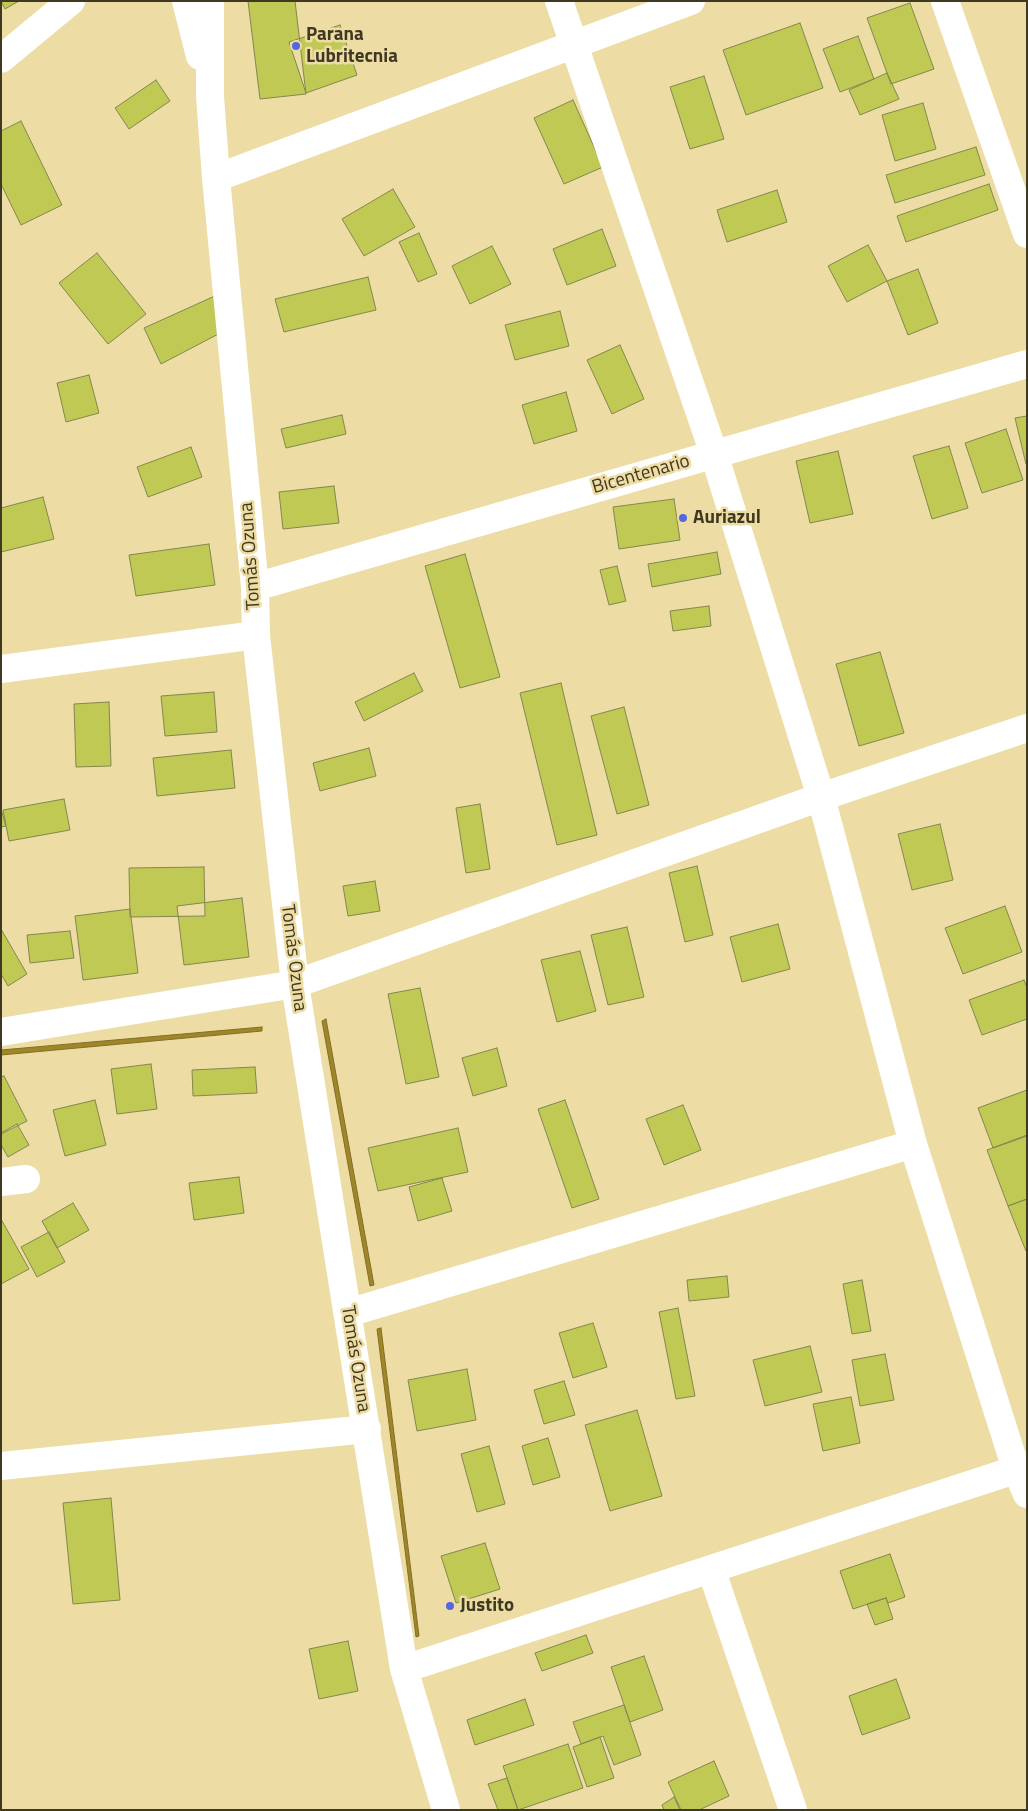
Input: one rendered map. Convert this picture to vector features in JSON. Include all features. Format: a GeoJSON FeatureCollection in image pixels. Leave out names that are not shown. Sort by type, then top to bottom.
{"type":"FeatureCollection","features":[{"type":"Feature","properties":{"kind":"street"},"geometry":{"type":"LineString","coordinates":[[1,59],[71,1]]}},
{"type":"Feature","properties":{"kind":"street","name":"Tomás Ozuna"},"geometry":{"type":"LineString","coordinates":[[186,1],[210,96]]}},
{"type":"Feature","properties":{"kind":"street","name":"Tomás Ozuna"},"geometry":{"type":"LineString","coordinates":[[210,1],[210,96],[216,178],[255,587],[256,635],[295,984],[404,1669],[446,1810]]}},
{"type":"Feature","properties":{"kind":"street"},"geometry":{"type":"LineString","coordinates":[[559,1],[714,454],[820,797],[913,1144],[1022,1468],[1027,1494]]}},
{"type":"Feature","properties":{"kind":"street"},"geometry":{"type":"LineString","coordinates":[[216,178],[690,1]]}},
{"type":"Feature","properties":{"kind":"street"},"geometry":{"type":"LineString","coordinates":[[944,1],[1027,234]]}},
{"type":"Feature","properties":{"kind":"street","name":"Bicentenario"},"geometry":{"type":"LineString","coordinates":[[255,587],[1027,364]]}},
{"type":"Feature","properties":{"kind":"street"},"geometry":{"type":"LineString","coordinates":[[1,669],[256,635]]}},
{"type":"Feature","properties":{"kind":"street"},"geometry":{"type":"LineString","coordinates":[[1,1032],[295,984],[820,797],[1027,728]]}},
{"type":"Feature","properties":{"kind":"street"},"geometry":{"type":"LineString","coordinates":[[348,1312],[913,1144]]}},
{"type":"Feature","properties":{"kind":"street"},"geometry":{"type":"LineString","coordinates":[[1,1466],[367,1429]]}},
{"type":"Feature","properties":{"kind":"street"},"geometry":{"type":"LineString","coordinates":[[404,1669],[1022,1468]]}},
{"type":"Feature","properties":{"kind":"street"},"geometry":{"type":"LineString","coordinates":[[711,1569],[793,1810]]}},
{"type":"Feature","properties":{"kind":"shaded area"},"geometry":{"type":"Polygon","coordinates":[[[326,1019],[374,1285],[370,1286],[322,1021],[326,1019]]]}},
{"type":"Feature","properties":{"kind":"shaded area"},"geometry":{"type":"Polygon","coordinates":[[[262,1027],[262,1031],[1,1055],[1,1050],[262,1027]]]}},
{"type":"Feature","properties":{"kind":"shaded area"},"geometry":{"type":"Polygon","coordinates":[[[381,1328],[419,1636],[416,1637],[377,1329],[381,1328]]]}},
{"type":"Feature","properties":{"kind":"building"},"geometry":{"type":"Polygon","coordinates":[[[1,1],[19,1],[5,9],[1,1]]]}},
{"type":"Feature","properties":{"kind":"building"},"geometry":{"type":"Polygon","coordinates":[[[248,1],[295,1],[306,94],[260,99],[248,1]]]}},
{"type":"Feature","properties":{"kind":"building"},"geometry":{"type":"Polygon","coordinates":[[[910,3],[934,69],[891,84],[867,18],[910,3]]]}},
{"type":"Feature","properties":{"kind":"building"},"geometry":{"type":"Polygon","coordinates":[[[800,23],[823,88],[746,115],[723,50],[800,23]]]}},
{"type":"Feature","properties":{"kind":"building"},"geometry":{"type":"Polygon","coordinates":[[[340,25],[357,75],[306,93],[289,42],[340,25]]]}},
{"type":"Feature","properties":{"kind":"building"},"geometry":{"type":"Polygon","coordinates":[[[858,36],[874,79],[840,92],[823,49],[858,36]]]}},
{"type":"Feature","properties":{"kind":"building"},"geometry":{"type":"Polygon","coordinates":[[[887,73],[899,99],[860,115],[849,90],[887,73]]]}},
{"type":"Feature","properties":{"kind":"building"},"geometry":{"type":"Polygon","coordinates":[[[704,76],[724,139],[690,149],[670,87],[704,76]]]}},
{"type":"Feature","properties":{"kind":"building"},"geometry":{"type":"Polygon","coordinates":[[[156,80],[170,101],[129,129],[115,108],[156,80]]]}},
{"type":"Feature","properties":{"kind":"building"},"geometry":{"type":"Polygon","coordinates":[[[573,100],[603,167],[564,184],[534,118],[573,100]]]}},
{"type":"Feature","properties":{"kind":"building"},"geometry":{"type":"Polygon","coordinates":[[[923,103],[936,149],[895,161],[882,115],[923,103]]]}},
{"type":"Feature","properties":{"kind":"building"},"geometry":{"type":"Polygon","coordinates":[[[21,121],[62,205],[21,225],[1,184],[1,131],[21,121]]]}},
{"type":"Feature","properties":{"kind":"building"},"geometry":{"type":"Polygon","coordinates":[[[976,147],[985,175],[895,203],[886,175],[976,147]]]}},
{"type":"Feature","properties":{"kind":"building"},"geometry":{"type":"Polygon","coordinates":[[[989,184],[998,210],[906,242],[897,216],[989,184]]]}},
{"type":"Feature","properties":{"kind":"building"},"geometry":{"type":"Polygon","coordinates":[[[393,189],[415,227],[364,256],[342,219],[393,189]]]}},
{"type":"Feature","properties":{"kind":"building"},"geometry":{"type":"Polygon","coordinates":[[[777,190],[787,222],[727,242],[717,210],[777,190]]]}},
{"type":"Feature","properties":{"kind":"building"},"geometry":{"type":"Polygon","coordinates":[[[602,229],[616,266],[567,285],[553,249],[602,229]]]}},
{"type":"Feature","properties":{"kind":"building"},"geometry":{"type":"Polygon","coordinates":[[[419,233],[437,274],[418,282],[399,242],[419,233]]]}},
{"type":"Feature","properties":{"kind":"building"},"geometry":{"type":"Polygon","coordinates":[[[868,245],[887,281],[847,302],[828,266],[868,245]]]}},
{"type":"Feature","properties":{"kind":"building"},"geometry":{"type":"Polygon","coordinates":[[[492,246],[511,284],[470,304],[452,266],[492,246]]]}},
{"type":"Feature","properties":{"kind":"building"},"geometry":{"type":"Polygon","coordinates":[[[97,253],[146,314],[108,344],[59,283],[97,253]]]}},
{"type":"Feature","properties":{"kind":"building"},"geometry":{"type":"Polygon","coordinates":[[[918,269],[938,323],[908,335],[887,281],[918,269]]]}},
{"type":"Feature","properties":{"kind":"building"},"geometry":{"type":"Polygon","coordinates":[[[368,277],[376,310],[284,332],[275,299],[368,277]]]}},
{"type":"Feature","properties":{"kind":"building"},"geometry":{"type":"Polygon","coordinates":[[[217,295],[226,330],[161,364],[144,328],[217,295]]]}},
{"type":"Feature","properties":{"kind":"building"},"geometry":{"type":"Polygon","coordinates":[[[560,311],[569,346],[515,360],[505,325],[560,311]]]}},
{"type":"Feature","properties":{"kind":"building"},"geometry":{"type":"Polygon","coordinates":[[[620,345],[644,399],[612,414],[587,360],[620,345]]]}},
{"type":"Feature","properties":{"kind":"building"},"geometry":{"type":"Polygon","coordinates":[[[89,375],[99,413],[66,422],[57,383],[89,375]]]}},
{"type":"Feature","properties":{"kind":"building"},"geometry":{"type":"Polygon","coordinates":[[[566,392],[577,431],[534,444],[522,405],[566,392]]]}},
{"type":"Feature","properties":{"kind":"building"},"geometry":{"type":"Polygon","coordinates":[[[342,415],[346,434],[286,448],[281,429],[342,415]]]}},
{"type":"Feature","properties":{"kind":"building"},"geometry":{"type":"Polygon","coordinates":[[[1027,416],[1027,464],[1026,464],[1015,418],[1027,416]]]}},
{"type":"Feature","properties":{"kind":"building"},"geometry":{"type":"Polygon","coordinates":[[[1006,429],[1023,480],[982,493],[965,443],[1006,429]]]}},
{"type":"Feature","properties":{"kind":"building"},"geometry":{"type":"Polygon","coordinates":[[[949,446],[968,508],[932,519],[913,456],[949,446]]]}},
{"type":"Feature","properties":{"kind":"building"},"geometry":{"type":"Polygon","coordinates":[[[191,447],[202,477],[148,497],[137,467],[191,447]]]}},
{"type":"Feature","properties":{"kind":"building"},"geometry":{"type":"Polygon","coordinates":[[[838,451],[853,514],[810,523],[796,461],[838,451]]]}},
{"type":"Feature","properties":{"kind":"building"},"geometry":{"type":"Polygon","coordinates":[[[334,486],[339,523],[283,529],[279,492],[334,486]]]}},
{"type":"Feature","properties":{"kind":"building"},"geometry":{"type":"Polygon","coordinates":[[[43,497],[54,539],[1,552],[1,508],[43,497]]]}},
{"type":"Feature","properties":{"kind":"building"},"geometry":{"type":"Polygon","coordinates":[[[674,499],[680,540],[619,549],[613,507],[674,499]]]}},
{"type":"Feature","properties":{"kind":"building"},"geometry":{"type":"Polygon","coordinates":[[[209,544],[215,585],[136,596],[129,555],[209,544]]]}},
{"type":"Feature","properties":{"kind":"building"},"geometry":{"type":"Polygon","coordinates":[[[717,552],[721,574],[652,587],[648,564],[717,552]]]}},
{"type":"Feature","properties":{"kind":"building"},"geometry":{"type":"Polygon","coordinates":[[[465,554],[500,677],[460,688],[425,566],[465,554]]]}},
{"type":"Feature","properties":{"kind":"building"},"geometry":{"type":"Polygon","coordinates":[[[617,566],[626,601],[609,605],[600,570],[617,566]]]}},
{"type":"Feature","properties":{"kind":"building"},"geometry":{"type":"Polygon","coordinates":[[[709,606],[711,626],[673,631],[670,611],[709,606]]]}},
{"type":"Feature","properties":{"kind":"building"},"geometry":{"type":"Polygon","coordinates":[[[880,652],[904,733],[859,746],[836,664],[880,652]]]}},
{"type":"Feature","properties":{"kind":"building"},"geometry":{"type":"Polygon","coordinates":[[[414,673],[423,691],[364,721],[355,702],[414,673]]]}},
{"type":"Feature","properties":{"kind":"building"},"geometry":{"type":"Polygon","coordinates":[[[561,683],[597,835],[557,845],[520,693],[561,683]]]}},
{"type":"Feature","properties":{"kind":"building"},"geometry":{"type":"Polygon","coordinates":[[[214,692],[217,732],[165,736],[161,696],[214,692]]]}},
{"type":"Feature","properties":{"kind":"building"},"geometry":{"type":"Polygon","coordinates":[[[109,702],[111,766],[76,767],[74,704],[109,702]]]}},
{"type":"Feature","properties":{"kind":"building"},"geometry":{"type":"Polygon","coordinates":[[[624,707],[649,805],[617,814],[591,716],[624,707]]]}},
{"type":"Feature","properties":{"kind":"building"},"geometry":{"type":"Polygon","coordinates":[[[369,748],[376,776],[320,791],[313,763],[369,748]]]}},
{"type":"Feature","properties":{"kind":"building"},"geometry":{"type":"Polygon","coordinates":[[[231,750],[235,788],[157,796],[153,758],[231,750]]]}},
{"type":"Feature","properties":{"kind":"building"},"geometry":{"type":"Polygon","coordinates":[[[64,799],[70,830],[9,841],[3,810],[64,799]]]}},
{"type":"Feature","properties":{"kind":"building"},"geometry":{"type":"Polygon","coordinates":[[[480,804],[490,869],[466,873],[456,808],[480,804]]]}},
{"type":"Feature","properties":{"kind":"building"},"geometry":{"type":"Polygon","coordinates":[[[1,809],[6,826],[1,827],[1,809]]]}},
{"type":"Feature","properties":{"kind":"building"},"geometry":{"type":"Polygon","coordinates":[[[940,824],[953,880],[912,890],[898,834],[940,824]]]}},
{"type":"Feature","properties":{"kind":"building"},"geometry":{"type":"Polygon","coordinates":[[[697,866],[713,935],[685,942],[669,873],[697,866]]]}},
{"type":"Feature","properties":{"kind":"building"},"geometry":{"type":"Polygon","coordinates":[[[204,867],[205,916],[130,917],[129,868],[204,867]]]}},
{"type":"Feature","properties":{"kind":"building"},"geometry":{"type":"Polygon","coordinates":[[[375,881],[380,911],[348,916],[343,886],[375,881]]]}},
{"type":"Feature","properties":{"kind":"building"},"geometry":{"type":"Polygon","coordinates":[[[242,898],[249,957],[184,965],[177,906],[242,898]]]}},
{"type":"Feature","properties":{"kind":"building"},"geometry":{"type":"Polygon","coordinates":[[[1005,906],[1022,952],[963,974],[945,928],[1005,906]]]}},
{"type":"Feature","properties":{"kind":"building"},"geometry":{"type":"Polygon","coordinates":[[[130,909],[138,973],[83,980],[75,916],[130,909]]]}},
{"type":"Feature","properties":{"kind":"building"},"geometry":{"type":"Polygon","coordinates":[[[778,924],[790,969],[742,982],[730,937],[778,924]]]}},
{"type":"Feature","properties":{"kind":"building"},"geometry":{"type":"Polygon","coordinates":[[[627,927],[644,997],[608,1005],[591,935],[627,927]]]}},
{"type":"Feature","properties":{"kind":"building"},"geometry":{"type":"Polygon","coordinates":[[[1,929],[27,974],[8,986],[1,974],[1,929]]]}},
{"type":"Feature","properties":{"kind":"building"},"geometry":{"type":"Polygon","coordinates":[[[70,931],[74,958],[30,963],[27,935],[70,931]]]}},
{"type":"Feature","properties":{"kind":"building"},"geometry":{"type":"Polygon","coordinates":[[[580,951],[596,1011],[557,1022],[541,960],[580,951]]]}},
{"type":"Feature","properties":{"kind":"building"},"geometry":{"type":"Polygon","coordinates":[[[1024,980],[1027,988],[1027,1019],[982,1035],[969,1000],[1024,980]]]}},
{"type":"Feature","properties":{"kind":"building"},"geometry":{"type":"Polygon","coordinates":[[[420,988],[439,1077],[406,1084],[388,994],[420,988]]]}},
{"type":"Feature","properties":{"kind":"building"},"geometry":{"type":"Polygon","coordinates":[[[497,1048],[507,1086],[473,1096],[462,1058],[497,1048]]]}},
{"type":"Feature","properties":{"kind":"building"},"geometry":{"type":"Polygon","coordinates":[[[151,1064],[157,1109],[117,1114],[111,1069],[151,1064]]]}},
{"type":"Feature","properties":{"kind":"building"},"geometry":{"type":"Polygon","coordinates":[[[255,1067],[257,1093],[193,1096],[192,1070],[255,1067]]]}},
{"type":"Feature","properties":{"kind":"building"},"geometry":{"type":"Polygon","coordinates":[[[4,1076],[27,1121],[1,1134],[1,1077],[4,1076]]]}},
{"type":"Feature","properties":{"kind":"building"},"geometry":{"type":"Polygon","coordinates":[[[1027,1090],[1027,1136],[993,1148],[978,1108],[1027,1090]]]}},
{"type":"Feature","properties":{"kind":"building"},"geometry":{"type":"Polygon","coordinates":[[[95,1100],[106,1145],[65,1156],[53,1110],[95,1100]]]}},
{"type":"Feature","properties":{"kind":"building"},"geometry":{"type":"Polygon","coordinates":[[[565,1100],[599,1199],[572,1208],[538,1109],[565,1100]]]}},
{"type":"Feature","properties":{"kind":"building"},"geometry":{"type":"Polygon","coordinates":[[[683,1105],[701,1150],[664,1165],[646,1119],[683,1105]]]}},
{"type":"Feature","properties":{"kind":"building"},"geometry":{"type":"Polygon","coordinates":[[[17,1124],[29,1145],[8,1157],[1,1145],[1,1133],[17,1124]]]}},
{"type":"Feature","properties":{"kind":"building"},"geometry":{"type":"Polygon","coordinates":[[[458,1128],[468,1172],[378,1191],[368,1148],[458,1128]]]}},
{"type":"Feature","properties":{"kind":"building"},"geometry":{"type":"Polygon","coordinates":[[[1027,1135],[1027,1199],[1008,1206],[987,1150],[1027,1135]]]}},
{"type":"Feature","properties":{"kind":"building"},"geometry":{"type":"Polygon","coordinates":[[[239,1177],[244,1213],[194,1220],[189,1183],[239,1177]]]}},
{"type":"Feature","properties":{"kind":"building"},"geometry":{"type":"Polygon","coordinates":[[[442,1178],[452,1211],[418,1221],[409,1187],[442,1178]]]}},
{"type":"Feature","properties":{"kind":"building"},"geometry":{"type":"Polygon","coordinates":[[[1027,1199],[1027,1251],[1026,1251],[1008,1206],[1027,1199]]]}},
{"type":"Feature","properties":{"kind":"building"},"geometry":{"type":"Polygon","coordinates":[[[73,1203],[89,1230],[57,1248],[42,1221],[73,1203]]]}},
{"type":"Feature","properties":{"kind":"building"},"geometry":{"type":"Polygon","coordinates":[[[1,1219],[29,1269],[1,1284],[1,1219]]]}},
{"type":"Feature","properties":{"kind":"building"},"geometry":{"type":"Polygon","coordinates":[[[49,1232],[65,1262],[37,1277],[21,1247],[49,1232]]]}},
{"type":"Feature","properties":{"kind":"building"},"geometry":{"type":"Polygon","coordinates":[[[727,1276],[729,1297],[689,1301],[687,1280],[727,1276]]]}},
{"type":"Feature","properties":{"kind":"building"},"geometry":{"type":"Polygon","coordinates":[[[862,1280],[871,1331],[852,1334],[843,1284],[862,1280]]]}},
{"type":"Feature","properties":{"kind":"building"},"geometry":{"type":"Polygon","coordinates":[[[678,1308],[695,1396],[676,1399],[659,1312],[678,1308]]]}},
{"type":"Feature","properties":{"kind":"building"},"geometry":{"type":"Polygon","coordinates":[[[593,1323],[607,1367],[573,1378],[559,1333],[593,1323]]]}},
{"type":"Feature","properties":{"kind":"building"},"geometry":{"type":"Polygon","coordinates":[[[810,1346],[822,1392],[765,1406],[753,1360],[810,1346]]]}},
{"type":"Feature","properties":{"kind":"building"},"geometry":{"type":"Polygon","coordinates":[[[885,1354],[894,1400],[860,1406],[852,1360],[885,1354]]]}},
{"type":"Feature","properties":{"kind":"building"},"geometry":{"type":"Polygon","coordinates":[[[467,1369],[476,1420],[417,1431],[408,1380],[467,1369]]]}},
{"type":"Feature","properties":{"kind":"building"},"geometry":{"type":"Polygon","coordinates":[[[564,1381],[575,1415],[544,1424],[534,1390],[564,1381]]]}},
{"type":"Feature","properties":{"kind":"building"},"geometry":{"type":"Polygon","coordinates":[[[851,1397],[860,1443],[823,1451],[813,1404],[851,1397]]]}},
{"type":"Feature","properties":{"kind":"building"},"geometry":{"type":"Polygon","coordinates":[[[637,1410],[662,1496],[610,1511],[585,1425],[637,1410]]]}},
{"type":"Feature","properties":{"kind":"building"},"geometry":{"type":"Polygon","coordinates":[[[548,1438],[560,1477],[533,1485],[522,1446],[548,1438]]]}},
{"type":"Feature","properties":{"kind":"building"},"geometry":{"type":"Polygon","coordinates":[[[489,1446],[505,1504],[477,1512],[461,1454],[489,1446]]]}},
{"type":"Feature","properties":{"kind":"building"},"geometry":{"type":"Polygon","coordinates":[[[111,1498],[120,1600],[73,1604],[63,1503],[111,1498]]]}},
{"type":"Feature","properties":{"kind":"building"},"geometry":{"type":"Polygon","coordinates":[[[485,1543],[500,1589],[456,1603],[441,1556],[485,1543]]]}},
{"type":"Feature","properties":{"kind":"building"},"geometry":{"type":"Polygon","coordinates":[[[890,1554],[905,1597],[888,1603],[886,1598],[853,1609],[840,1571],[890,1554]]]}},
{"type":"Feature","properties":{"kind":"building"},"geometry":{"type":"Polygon","coordinates":[[[886,1598],[893,1619],[875,1625],[867,1604],[886,1598]]]}},
{"type":"Feature","properties":{"kind":"building"},"geometry":{"type":"Polygon","coordinates":[[[586,1635],[593,1653],[542,1671],[535,1653],[586,1635]]]}},
{"type":"Feature","properties":{"kind":"building"},"geometry":{"type":"Polygon","coordinates":[[[348,1641],[358,1691],[319,1699],[309,1649],[348,1641]]]}},
{"type":"Feature","properties":{"kind":"building"},"geometry":{"type":"Polygon","coordinates":[[[644,1656],[663,1710],[630,1722],[611,1667],[644,1656]]]}},
{"type":"Feature","properties":{"kind":"building"},"geometry":{"type":"Polygon","coordinates":[[[896,1679],[910,1718],[862,1735],[849,1696],[896,1679]]]}},
{"type":"Feature","properties":{"kind":"building"},"geometry":{"type":"Polygon","coordinates":[[[525,1699],[534,1725],[475,1745],[467,1720],[525,1699]]]}},
{"type":"Feature","properties":{"kind":"building"},"geometry":{"type":"Polygon","coordinates":[[[624,1705],[641,1755],[614,1765],[603,1736],[581,1744],[573,1722],[624,1705]]]}},
{"type":"Feature","properties":{"kind":"building"},"geometry":{"type":"Polygon","coordinates":[[[600,1737],[614,1778],[587,1787],[573,1747],[600,1737]]]}},
{"type":"Feature","properties":{"kind":"building"},"geometry":{"type":"Polygon","coordinates":[[[568,1744],[583,1788],[518,1810],[503,1766],[568,1744]]]}},
{"type":"Feature","properties":{"kind":"building"},"geometry":{"type":"Polygon","coordinates":[[[714,1761],[729,1796],[699,1810],[681,1810],[668,1782],[714,1761]]]}},
{"type":"Feature","properties":{"kind":"building"},"geometry":{"type":"Polygon","coordinates":[[[507,1778],[518,1810],[498,1810],[488,1784],[507,1778]]]}},
{"type":"Feature","properties":{"kind":"building"},"geometry":{"type":"Polygon","coordinates":[[[674,1797],[680,1810],[664,1810],[662,1805],[674,1797]]]}},
{"type":"Feature","properties":{"kind":"place","name":"Parana Lubritecnia"},"geometry":{"type":"Point","coordinates":[296,46]}},
{"type":"Feature","properties":{"kind":"place","name":"Auriazul"},"geometry":{"type":"Point","coordinates":[683,518]}},
{"type":"Feature","properties":{"kind":"place","name":"Justito"},"geometry":{"type":"Point","coordinates":[450,1606]}}]}
